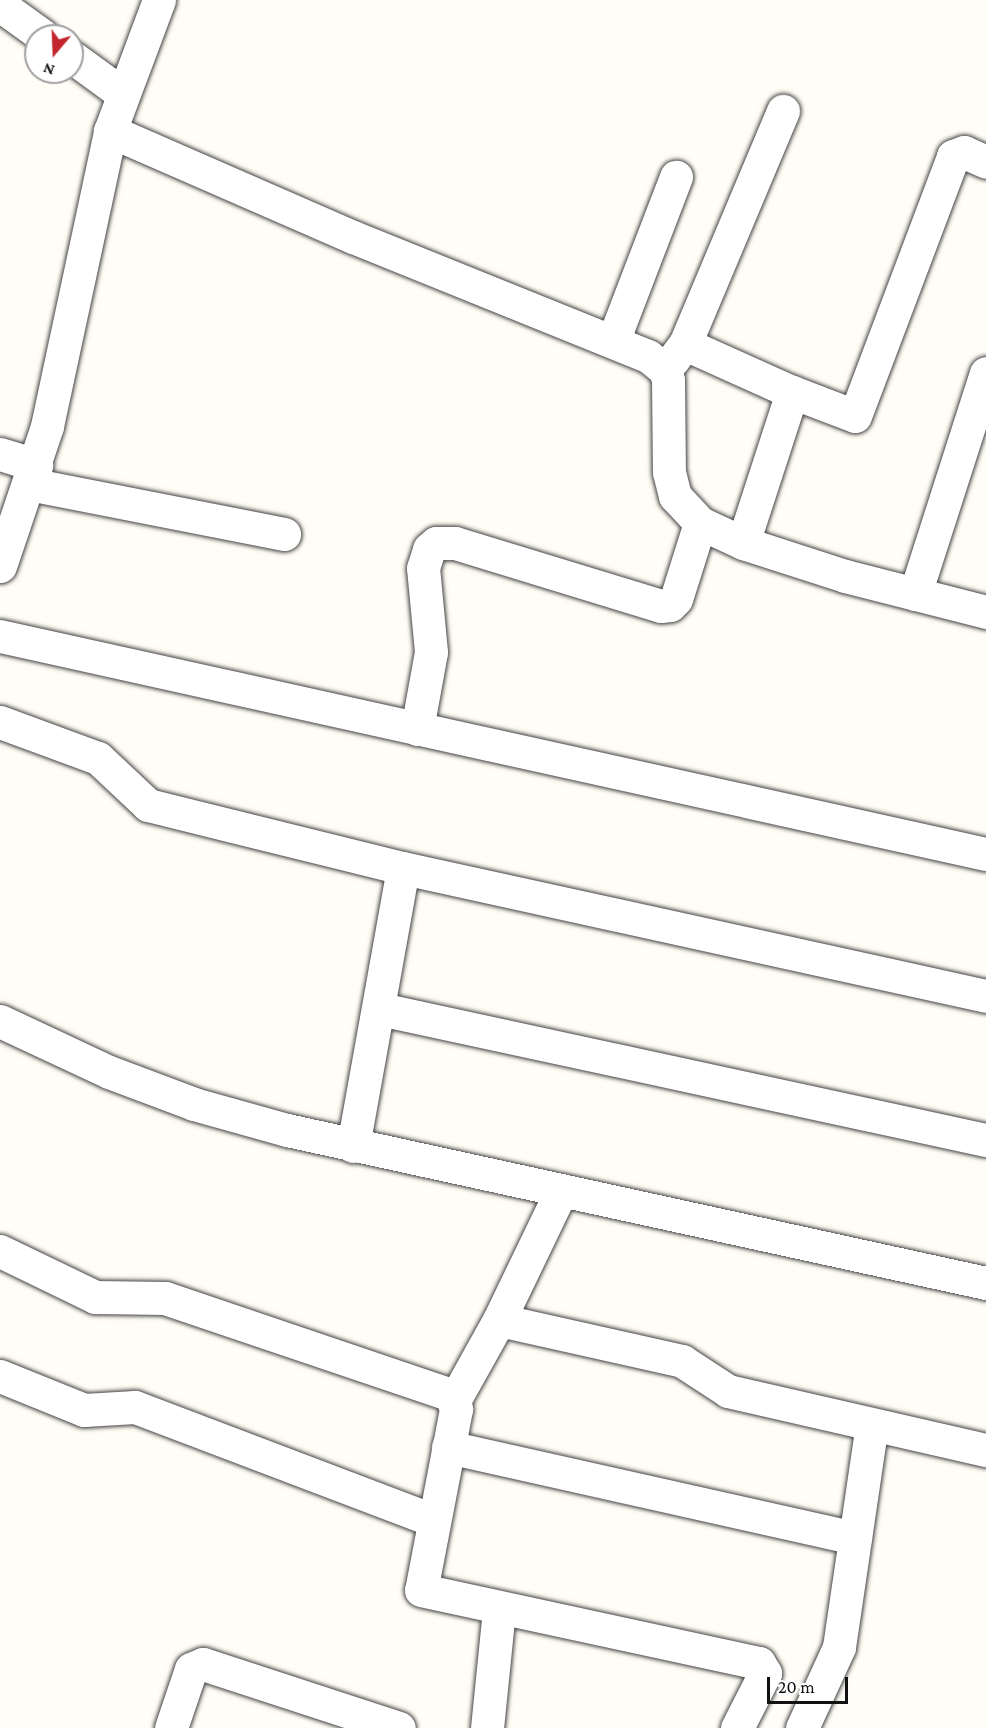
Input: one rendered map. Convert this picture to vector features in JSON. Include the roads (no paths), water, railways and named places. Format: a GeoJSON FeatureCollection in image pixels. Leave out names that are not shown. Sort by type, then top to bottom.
{"type":"FeatureCollection","features":[{"type":"Feature","properties":{"kind":"street"},"geometry":{"type":"LineString","coordinates":[[0,566],[32,474],[59,376],[77,269],[110,131],[159,0]]}},
{"type":"Feature","properties":{"kind":"street"},"geometry":{"type":"LineString","coordinates":[[0,5],[26,24]]}},
{"type":"Feature","properties":{"kind":"street"},"geometry":{"type":"LineString","coordinates":[[84,66],[123,94]]}},
{"type":"Feature","properties":{"kind":"street"},"geometry":{"type":"LineString","coordinates":[[664,370],[685,344],[783,111]]}},
{"type":"Feature","properties":{"kind":"street"},"geometry":{"type":"LineString","coordinates":[[110,131],[353,237],[648,356],[664,370],[669,391],[669,472],[679,504],[700,524],[743,543],[915,594],[986,612]]}},
{"type":"Feature","properties":{"kind":"street"},"geometry":{"type":"LineString","coordinates":[[685,344],[792,392],[855,416],[954,156],[964,152],[986,162]]}},
{"type":"Feature","properties":{"kind":"street"},"geometry":{"type":"LineString","coordinates":[[614,341],[676,177]]}},
{"type":"Feature","properties":{"kind":"street"},"geometry":{"type":"LineString","coordinates":[[915,594],[986,373]]}},
{"type":"Feature","properties":{"kind":"street"},"geometry":{"type":"LineString","coordinates":[[743,543],[792,392]]}},
{"type":"Feature","properties":{"kind":"street"},"geometry":{"type":"LineString","coordinates":[[0,454],[32,474],[284,534]]}},
{"type":"Feature","properties":{"kind":"street"},"geometry":{"type":"LineString","coordinates":[[417,729],[431,652],[423,568],[429,549],[436,543],[455,543],[661,606],[670,605],[676,599],[700,524]]}},
{"type":"Feature","properties":{"kind":"street"},"geometry":{"type":"LineString","coordinates":[[0,636],[986,854]]}},
{"type":"Feature","properties":{"kind":"street"},"geometry":{"type":"LineString","coordinates":[[0,722],[98,758],[148,805],[403,868],[986,996]]}},
{"type":"Feature","properties":{"kind":"street"},"geometry":{"type":"LineString","coordinates":[[352,1146],[380,1009],[403,868]]}},
{"type":"Feature","properties":{"kind":"street"},"geometry":{"type":"LineString","coordinates":[[380,1009],[986,1140]]}},
{"type":"Feature","properties":{"kind":"street"},"geometry":{"type":"LineString","coordinates":[[0,1021],[109,1072],[194,1104],[352,1146],[560,1193],[986,1283]]}},
{"type":"Feature","properties":{"kind":"street"},"geometry":{"type":"LineString","coordinates":[[560,1193],[499,1320],[455,1399],[421,1590],[499,1609],[759,1663],[765,1673],[737,1728]]}},
{"type":"Feature","properties":{"kind":"street"},"geometry":{"type":"LineString","coordinates":[[0,1251],[95,1297],[165,1298],[446,1392],[455,1399]]}},
{"type":"Feature","properties":{"kind":"street"},"geometry":{"type":"LineString","coordinates":[[499,1320],[682,1361],[728,1391],[986,1450]]}},
{"type":"Feature","properties":{"kind":"street"},"geometry":{"type":"LineString","coordinates":[[0,1376],[84,1410],[135,1407],[433,1520]]}},
{"type":"Feature","properties":{"kind":"street"},"geometry":{"type":"LineString","coordinates":[[802,1728],[838,1647],[872,1424]]}},
{"type":"Feature","properties":{"kind":"street"},"geometry":{"type":"LineString","coordinates":[[448,1447],[855,1538]]}},
{"type":"Feature","properties":{"kind":"street"},"geometry":{"type":"LineString","coordinates":[[487,1728],[499,1609]]}},
{"type":"Feature","properties":{"kind":"street"},"geometry":{"type":"LineString","coordinates":[[171,1728],[191,1669],[202,1664],[399,1728]]}}]}
